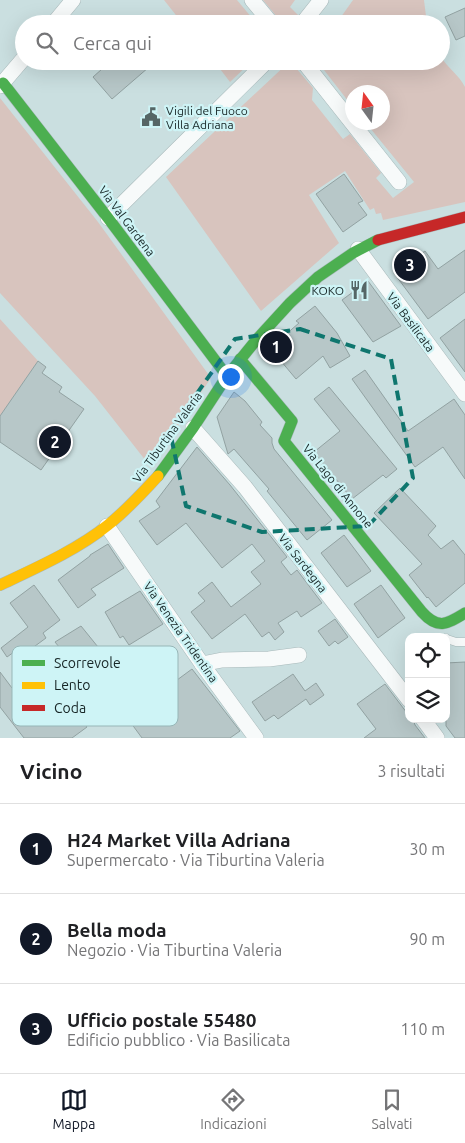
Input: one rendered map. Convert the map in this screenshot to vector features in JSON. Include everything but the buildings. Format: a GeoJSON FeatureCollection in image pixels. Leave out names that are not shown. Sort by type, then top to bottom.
{"type":"FeatureCollection","features":[{"type":"Feature","properties":{"kind":"street"},"geometry":{"type":"LineString","coordinates":[[60,15],[73,0]]}},
{"type":"Feature","properties":{"kind":"street"},"geometry":{"type":"LineString","coordinates":[[252,0],[264,15]]}},
{"type":"Feature","properties":{"kind":"street"},"geometry":{"type":"LineString","coordinates":[[309,15],[321,0]]}},
{"type":"Feature","properties":{"kind":"street"},"geometry":{"type":"LineString","coordinates":[[2,85],[15,69]]}},
{"type":"Feature","properties":{"kind":"street"},"geometry":{"type":"LineString","coordinates":[[108,218],[258,70]]}},
{"type":"Feature","properties":{"kind":"street"},"geometry":{"type":"LineString","coordinates":[[310,70],[399,182]]}},
{"type":"Feature","properties":{"kind":"street","name":"Via Val Gardena"},"geometry":{"type":"LineString","coordinates":[[2,85],[108,218],[227,376]]}},
{"type":"Feature","properties":{"kind":"street","name":"Via Tiburtina Valeria"},"geometry":{"type":"LineString","coordinates":[[0,585],[83,542],[107,526],[127,509],[149,486],[193,428],[240,359],[274,319],[304,289],[334,265],[358,249],[383,238],[465,217]]}},
{"type":"Feature","properties":{"kind":"street","name":"Via Basilicata"},"geometry":{"type":"LineString","coordinates":[[358,249],[465,394]]}},
{"type":"Feature","properties":{"kind":"street","name":"Via Lago di Annone"},"geometry":{"type":"LineString","coordinates":[[240,359],[292,421],[284,441],[428,619],[439,624]]}},
{"type":"Feature","properties":{"kind":"street","name":"Via Sardegna"},"geometry":{"type":"LineString","coordinates":[[193,428],[245,487],[405,695]]}},
{"type":"Feature","properties":{"kind":"street","name":"Via Venezia Tridentina"},"geometry":{"type":"LineString","coordinates":[[107,526],[202,664],[256,738]]}},
{"type":"Feature","properties":{"kind":"street"},"geometry":{"type":"LineString","coordinates":[[439,624],[454,620],[465,613]]}},
{"type":"Feature","properties":{"kind":"street"},"geometry":{"type":"LineString","coordinates":[[202,664],[229,659],[269,659],[300,655]]}},
{"type":"Feature","properties":{"kind":"street"},"geometry":{"type":"LineString","coordinates":[[427,723],[437,738]]}},
{"type":"Feature","properties":{"kind":"lane"},"geometry":{"type":"LineString","coordinates":[[439,624],[444,633]]}},
{"type":"Feature","properties":{"kind":"lane"},"geometry":{"type":"LineString","coordinates":[[450,640],[465,642]]}},
{"type":"Feature","properties":{"kind":"highlighted area"},"geometry":{"type":"Polygon","coordinates":[[[300,329],[391,359],[413,478],[368,526],[262,532],[186,506],[170,432],[235,339],[300,329]]]}},
{"type":"Feature","properties":{"kind":"shaded area"},"geometry":{"type":"Polygon","coordinates":[[[164,0],[237,0],[250,15],[176,15],[164,0]]]}},
{"type":"Feature","properties":{"kind":"shaded area"},"geometry":{"type":"Polygon","coordinates":[[[263,0],[295,0],[290,7],[298,15],[276,15],[263,0]]]}},
{"type":"Feature","properties":{"kind":"shaded area"},"geometry":{"type":"Polygon","coordinates":[[[353,0],[424,0],[426,15],[342,15],[353,0]]]}},
{"type":"Feature","properties":{"kind":"shaded area"},"geometry":{"type":"Polygon","coordinates":[[[450,68],[465,87],[465,202],[383,220],[381,213],[376,214],[374,208],[370,210],[345,171],[309,195],[339,243],[261,311],[166,177],[280,70],[298,70],[313,88],[312,100],[343,139],[350,134],[381,173],[376,178],[393,198],[414,182],[372,130],[390,130],[390,85],[345,85],[345,97],[324,70],[450,70],[450,68]]]}},
{"type":"Feature","properties":{"kind":"shaded area"},"geometry":{"type":"Polygon","coordinates":[[[221,70],[243,70],[230,82],[221,70]]]}},
{"type":"Feature","properties":{"kind":"shaded area"},"geometry":{"type":"Polygon","coordinates":[[[0,98],[98,222],[211,378],[161,450],[146,461],[95,396],[0,293],[0,98]]]}},
{"type":"Feature","properties":{"kind":"shaded area"},"geometry":{"type":"Polygon","coordinates":[[[0,319],[38,361],[0,416],[0,319]]]}},
{"type":"Feature","properties":{"kind":"traffic: fast"},"geometry":{"type":"LineString","coordinates":[[3,83],[227,376]]}},
{"type":"Feature","properties":{"kind":"traffic: fast"},"geometry":{"type":"LineString","coordinates":[[158,476],[193,428],[227,376],[290,303],[318,277],[353,253],[378,240]]}},
{"type":"Feature","properties":{"kind":"traffic: fast"},"geometry":{"type":"LineString","coordinates":[[240,359],[292,421],[284,441],[422,612],[428,618],[438,623],[448,622],[465,613]]}},
{"type":"Feature","properties":{"kind":"traffic: slow"},"geometry":{"type":"LineString","coordinates":[[0,585],[83,543],[122,513],[158,476]]}},
{"type":"Feature","properties":{"kind":"traffic: jam"},"geometry":{"type":"LineString","coordinates":[[378,240],[465,217]]}},
{"type":"Feature","properties":{"kind":"place","name":"Vigili del Fuoco Villa Adriana"},"geometry":{"type":"Point","coordinates":[151,117]}},
{"type":"Feature","properties":{"kind":"place","name":"Ufficio postale 55480"},"geometry":{"type":"Point","coordinates":[410,265]}},
{"type":"Feature","properties":{"kind":"place","name":"KOKO"},"geometry":{"type":"Point","coordinates":[359,290]}},
{"type":"Feature","properties":{"kind":"place","name":"H24 Market Villa Adriana"},"geometry":{"type":"Point","coordinates":[276,347]}},
{"type":"Feature","properties":{"kind":"place","name":"Bella moda"},"geometry":{"type":"Point","coordinates":[55,442]}}]}
